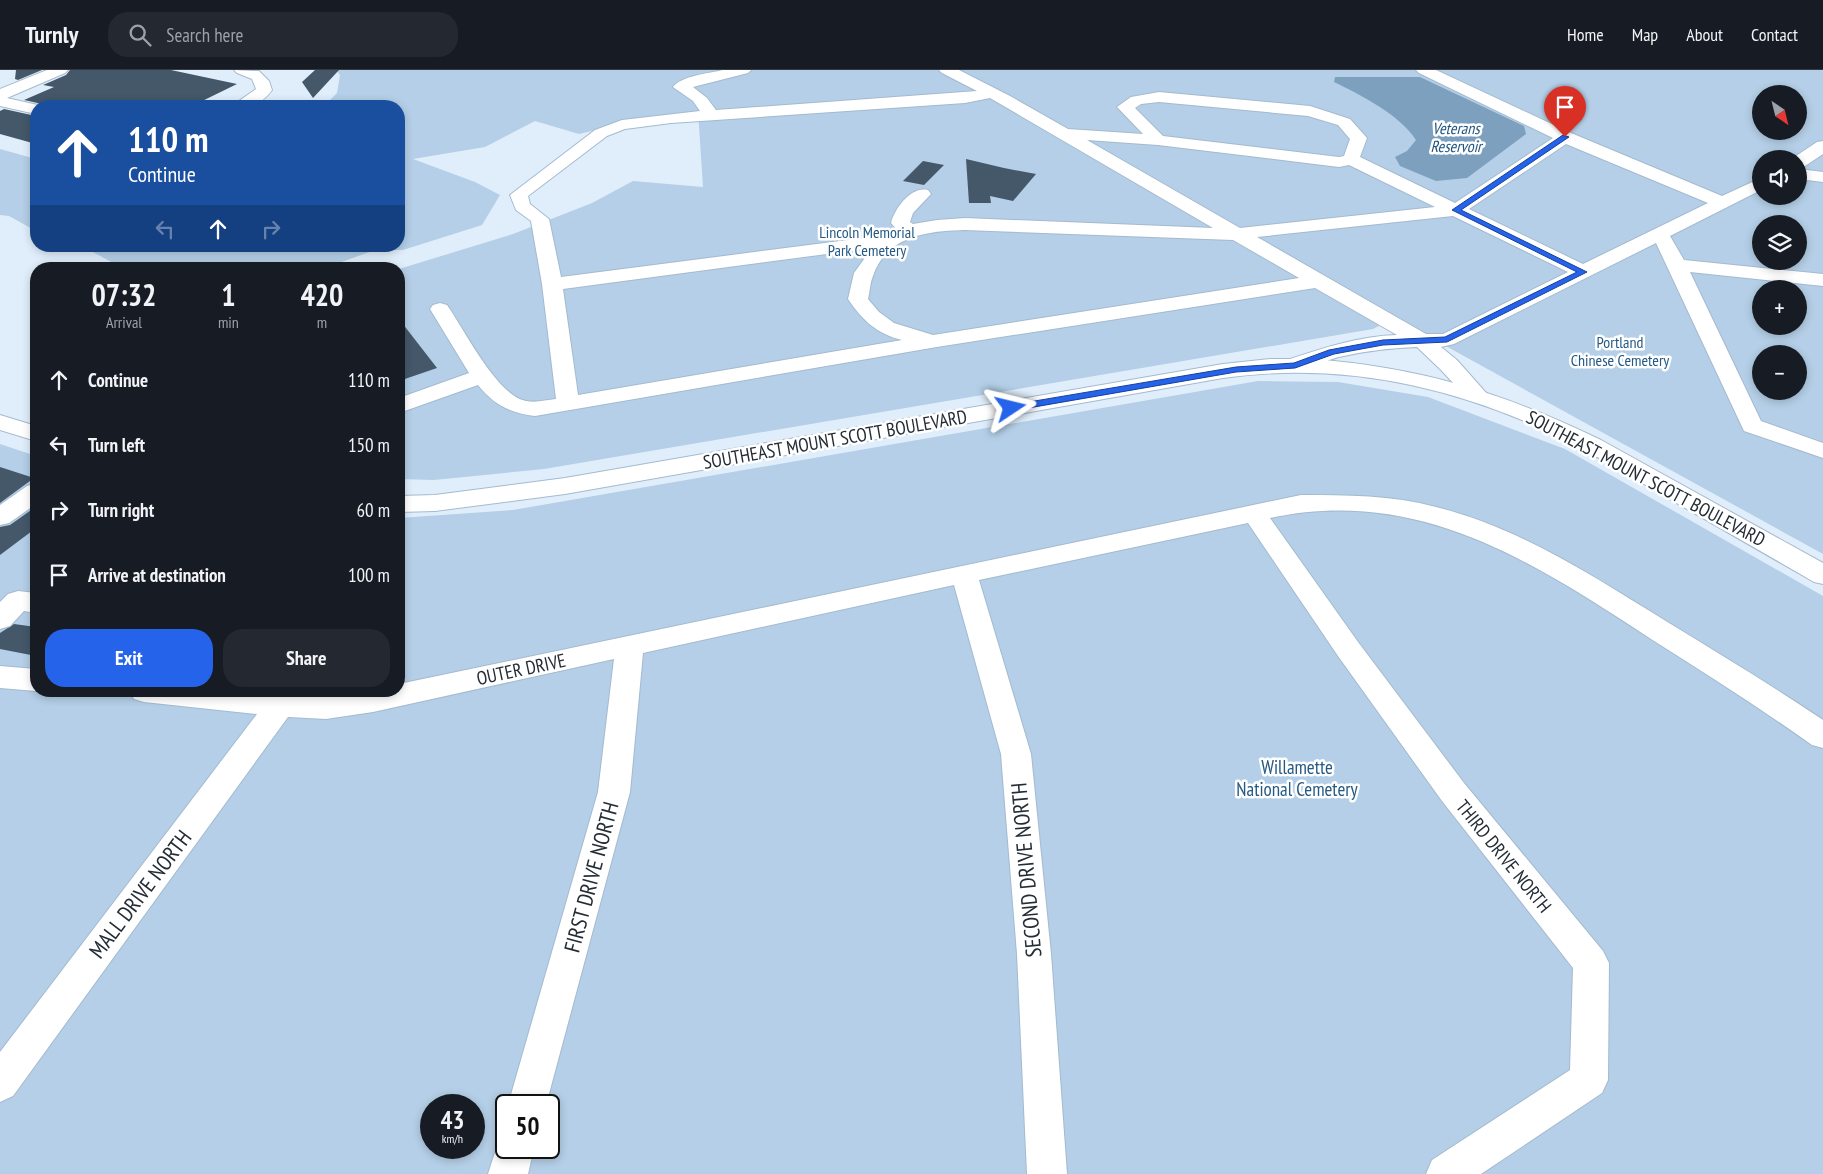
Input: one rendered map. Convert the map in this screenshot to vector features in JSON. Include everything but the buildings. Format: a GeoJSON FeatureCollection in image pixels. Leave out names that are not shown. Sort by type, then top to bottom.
{"type":"FeatureCollection","features":[{"type":"Feature","properties":{"kind":"street"},"geometry":{"type":"LineString","coordinates":[[0,94],[60,70]]}},
{"type":"Feature","properties":{"kind":"street"},"geometry":{"type":"LineString","coordinates":[[242,70],[259,76],[263,84],[264,90],[252,100]]}},
{"type":"Feature","properties":{"kind":"street"},"geometry":{"type":"LineString","coordinates":[[710,115],[707,106],[698,97],[681,87],[698,80],[743,70]]}},
{"type":"Feature","properties":{"kind":"street"},"geometry":{"type":"LineString","coordinates":[[947,70],[994,94],[1422,341],[1449,364],[1477,395]]}},
{"type":"Feature","properties":{"kind":"street"},"geometry":{"type":"LineString","coordinates":[[1424,70],[1565,137],[1722,202]]}},
{"type":"Feature","properties":{"kind":"street"},"geometry":{"type":"LineString","coordinates":[[568,403],[552,284],[540,219],[522,206],[519,195],[601,133],[622,125],[670,118],[965,98],[994,94]]}},
{"type":"Feature","properties":{"kind":"street"},"geometry":{"type":"LineString","coordinates":[[1158,140],[1125,107],[1137,100],[1159,97],[1310,111],[1344,122],[1359,138],[1351,159]]}},
{"type":"Feature","properties":{"kind":"street"},"geometry":{"type":"LineString","coordinates":[[0,101],[30,108]]}},
{"type":"Feature","properties":{"kind":"street"},"geometry":{"type":"LineString","coordinates":[[1062,133],[1158,140],[1339,162],[1351,159],[1583,272]]}},
{"type":"Feature","properties":{"kind":"street"},"geometry":{"type":"LineString","coordinates":[[552,284],[900,235],[934,226],[965,224],[1236,234],[1456,210],[1565,137]]}},
{"type":"Feature","properties":{"kind":"street"},"geometry":{"type":"LineString","coordinates":[[1807,157],[1823,146]]}},
{"type":"Feature","properties":{"kind":"street"},"geometry":{"type":"LineString","coordinates":[[1807,175],[1823,177]]}},
{"type":"Feature","properties":{"kind":"street"},"geometry":{"type":"LineString","coordinates":[[1295,365],[1332,352],[1383,342],[1447,340],[1752,187]]}},
{"type":"Feature","properties":{"kind":"street"},"geometry":{"type":"LineString","coordinates":[[900,235],[901,217],[908,207],[922,194]]}},
{"type":"Feature","properties":{"kind":"street"},"geometry":{"type":"LineString","coordinates":[[1660,234],[1677,265],[1752,426],[1823,451]]}},
{"type":"Feature","properties":{"kind":"street"},"geometry":{"type":"LineString","coordinates":[[900,235],[877,254],[863,275],[858,299],[868,314],[887,329],[904,336],[937,341]]}},
{"type":"Feature","properties":{"kind":"street"},"geometry":{"type":"LineString","coordinates":[[1677,265],[1823,280]]}},
{"type":"Feature","properties":{"kind":"street"},"geometry":{"type":"LineString","coordinates":[[440,309],[482,376],[500,398],[521,408],[535,409],[937,341],[1318,281]]}},
{"type":"Feature","properties":{"kind":"street","name":"SOUTHEAST MOUNT SCOTT BOULEVARD"},"geometry":{"type":"LineString","coordinates":[[405,504],[444,502],[565,486],[1155,383],[1244,369],[1295,365],[1386,374],[1477,395],[1556,426],[1823,574]]}},
{"type":"Feature","properties":{"kind":"street"},"geometry":{"type":"LineString","coordinates":[[405,404],[482,376]]}},
{"type":"Feature","properties":{"kind":"street"},"geometry":{"type":"LineString","coordinates":[[0,422],[30,432]]}},
{"type":"Feature","properties":{"kind":"street"},"geometry":{"type":"LineString","coordinates":[[0,517],[30,496]]}},
{"type":"Feature","properties":{"kind":"street","name":"OUTER DRIVE"},"geometry":{"type":"LineString","coordinates":[[405,694],[894,588],[1300,503],[1349,503],[1392,506],[1434,515],[1470,526],[1517,546],[1570,574],[1736,678],[1823,736]]}},
{"type":"Feature","properties":{"kind":"street","name":"THIRD DRIVE NORTH"},"geometry":{"type":"LineString","coordinates":[[1254,513],[1348,649],[1453,792],[1591,963],[1589,1080],[1446,1174]]}},
{"type":"Feature","properties":{"kind":"street","name":"SECOND DRIVE NORTH"},"geometry":{"type":"LineString","coordinates":[[964,574],[1016,754],[1034,954],[1047,1174]]}},
{"type":"Feature","properties":{"kind":"street"},"geometry":{"type":"LineString","coordinates":[[0,619],[18,601],[30,602]]}},
{"type":"Feature","properties":{"kind":"street","name":"FIRST DRIVE NORTH"},"geometry":{"type":"LineString","coordinates":[[530,1094],[614,792],[630,645]]}},
{"type":"Feature","properties":{"kind":"street"},"geometry":{"type":"LineString","coordinates":[[0,677],[30,680]]}},
{"type":"Feature","properties":{"kind":"street","name":"OUTER DRIVE"},"geometry":{"type":"LineString","coordinates":[[202,697],[280,705],[326,707],[391,697]]}},
{"type":"Feature","properties":{"kind":"street","name":"MALL DRIVE NORTH"},"geometry":{"type":"LineString","coordinates":[[0,1082],[280,705]]}},
{"type":"Feature","properties":{"kind":"street"},"geometry":{"type":"LineString","coordinates":[[508,1174],[512,1159]]}},
{"type":"Feature","properties":{"kind":"green space","name":"Lincoln Memorial Park Cemetery"},"geometry":{"type":"Polygon","coordinates":[[[336,70],[1823,70],[1823,554],[1395,318],[1373,329],[544,469],[434,480],[405,479],[405,267],[513,234],[592,203],[633,181],[703,187],[698,111],[656,116],[579,134],[535,121],[485,147],[413,159],[475,182],[500,195],[482,225],[405,249],[405,100],[330,100],[337,93],[340,75],[336,70]]]}},
{"type":"Feature","properties":{"kind":"green space"},"geometry":{"type":"Polygon","coordinates":[[[0,149],[30,157],[30,228],[9,216],[0,215],[0,149]]]}},
{"type":"Feature","properties":{"kind":"green space","name":"Lincoln Memorial Park Cemetery"},"geometry":{"type":"Polygon","coordinates":[[[93,252],[369,252],[342,262],[111,262],[93,252]]]}},
{"type":"Feature","properties":{"kind":"green space","name":"Willamette National Cemetery"},"geometry":{"type":"Polygon","coordinates":[[[1258,381],[1338,382],[1428,397],[1565,449],[1823,596],[1823,1174],[0,1174],[0,444],[30,454],[30,697],[405,697],[405,518],[513,510],[1258,381]]]}},
{"type":"Feature","properties":{"kind":"water","name":"Veterans Reservoir"},"geometry":{"type":"Polygon","coordinates":[[[1335,77],[1420,77],[1524,126],[1526,134],[1467,178],[1436,181],[1400,166],[1395,157],[1407,151],[1416,140],[1409,131],[1379,106],[1334,82],[1335,77]]]}},
{"type":"Feature","properties":{"kind":"route"},"geometry":{"type":"LineString","coordinates":[[1011,408],[1236,370],[1295,365],[1332,352],[1383,342],[1447,340],[1583,272],[1456,210],[1565,137]]}},
{"type":"Feature","properties":{"kind":"park label","name":"Portland Chinese Cemetery"},"geometry":{"type":"Point","coordinates":[1620,351]}}]}
